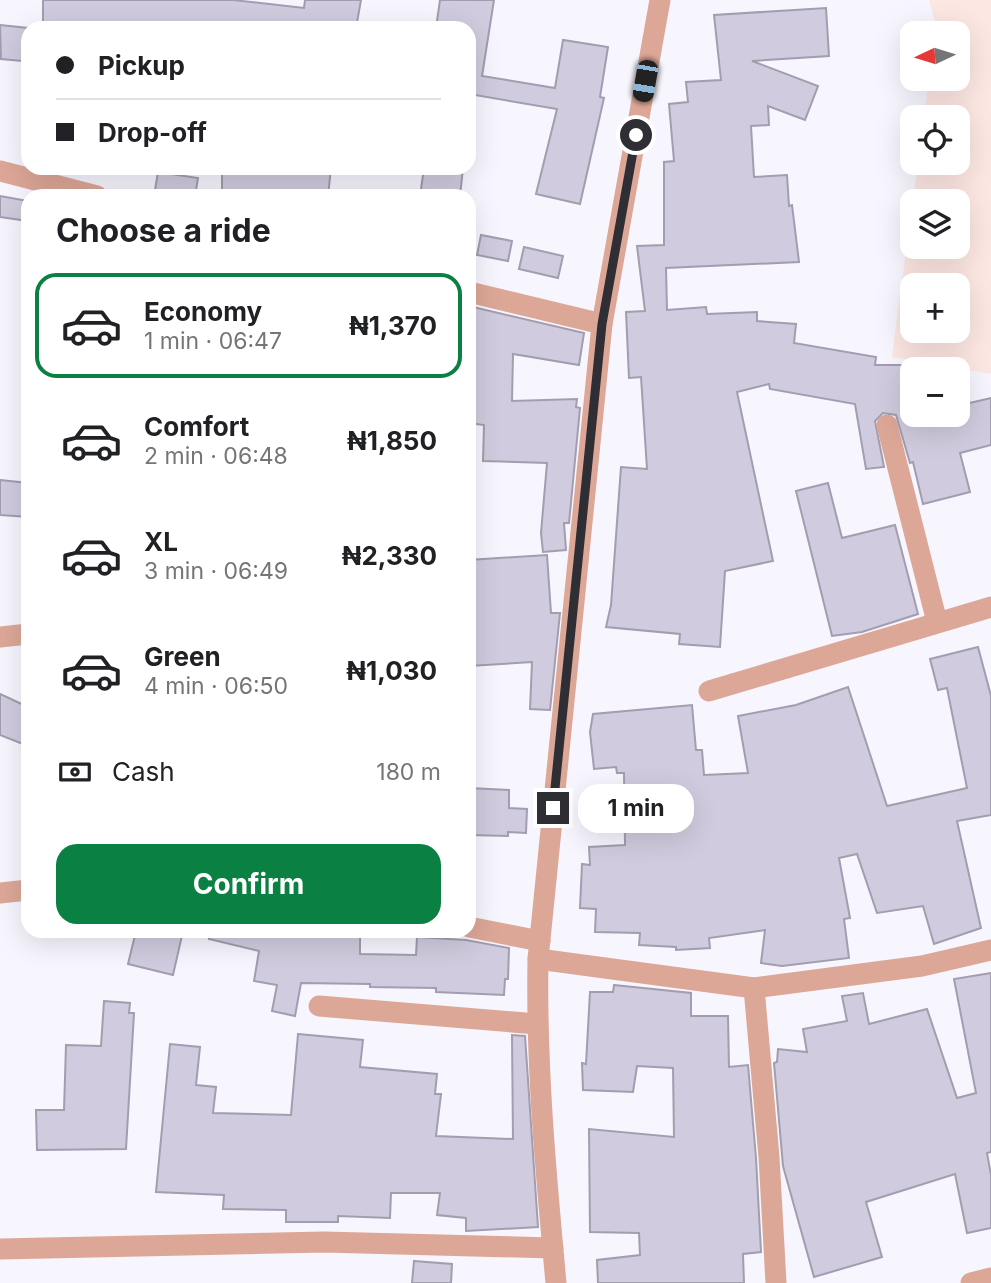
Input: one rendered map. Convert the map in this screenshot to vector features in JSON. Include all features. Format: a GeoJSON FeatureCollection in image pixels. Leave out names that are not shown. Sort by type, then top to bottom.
{"type":"FeatureCollection","features":[{"type":"Feature","properties":{"kind":"street"},"geometry":{"type":"LineString","coordinates":[[556,1283],[541,1136],[537,1024],[539,950],[602,324],[660,0]]}},
{"type":"Feature","properties":{"kind":"street"},"geometry":{"type":"LineString","coordinates":[[0,171],[70,189]]}},
{"type":"Feature","properties":{"kind":"street"},"geometry":{"type":"LineString","coordinates":[[476,294],[602,324]]}},
{"type":"Feature","properties":{"kind":"street"},"geometry":{"type":"LineString","coordinates":[[887,425],[937,622]]}},
{"type":"Feature","properties":{"kind":"street"},"geometry":{"type":"LineString","coordinates":[[709,691],[991,607]]}},
{"type":"Feature","properties":{"kind":"street"},"geometry":{"type":"LineString","coordinates":[[0,637],[21,635]]}},
{"type":"Feature","properties":{"kind":"street"},"geometry":{"type":"LineString","coordinates":[[0,894],[21,891]]}},
{"type":"Feature","properties":{"kind":"street"},"geometry":{"type":"LineString","coordinates":[[476,929],[539,950],[754,988],[922,966],[991,950]]}},
{"type":"Feature","properties":{"kind":"street"},"geometry":{"type":"LineString","coordinates":[[754,988],[769,1157],[776,1283]]}},
{"type":"Feature","properties":{"kind":"street"},"geometry":{"type":"LineString","coordinates":[[318,1006],[537,1024]]}},
{"type":"Feature","properties":{"kind":"street"},"geometry":{"type":"LineString","coordinates":[[0,1249],[324,1242],[553,1248]]}},
{"type":"Feature","properties":{"kind":"street"},"geometry":{"type":"LineString","coordinates":[[971,1283],[991,1278]]}},
{"type":"Feature","properties":{"kind":"shaded area"},"geometry":{"type":"Polygon","coordinates":[[[929,0],[991,0],[991,374],[970,370],[970,357],[892,357],[900,297],[900,343],[970,343],[970,273],[903,273],[905,259],[970,259],[970,189],[915,189],[916,175],[970,175],[970,105],[926,105],[927,91],[970,91],[970,21],[935,21],[929,0]]]}},
{"type":"Feature","properties":{"kind":"building"},"geometry":{"type":"Polygon","coordinates":[[[43,0],[233,0],[304,8],[305,0],[361,0],[357,21],[43,21],[43,0]]]}},
{"type":"Feature","properties":{"kind":"building"},"geometry":{"type":"Polygon","coordinates":[[[440,0],[494,0],[482,76],[555,88],[563,40],[608,47],[600,97],[604,98],[580,204],[536,194],[557,109],[476,95],[476,21],[437,21],[440,0]]]}},
{"type":"Feature","properties":{"kind":"building"},"geometry":{"type":"Polygon","coordinates":[[[826,8],[829,56],[752,61],[818,86],[805,120],[768,106],[769,125],[751,126],[754,177],[787,175],[789,206],[792,205],[799,262],[666,268],[667,310],[706,307],[707,314],[757,312],[757,321],[796,324],[794,343],[876,357],[875,365],[900,365],[900,427],[970,427],[970,403],[991,398],[991,445],[960,453],[970,492],[923,504],[913,462],[910,463],[896,415],[883,413],[875,421],[884,467],[866,469],[855,404],[770,389],[769,384],[737,392],[773,561],[725,571],[720,647],[679,644],[680,634],[606,627],[611,605],[621,467],[647,469],[641,377],[629,378],[626,312],[645,311],[637,246],[664,245],[664,162],[674,161],[669,104],[688,102],[686,82],[721,80],[714,15],[826,8]]]}},
{"type":"Feature","properties":{"kind":"building"},"geometry":{"type":"Polygon","coordinates":[[[0,25],[21,27],[21,61],[1,59],[0,25]]]}},
{"type":"Feature","properties":{"kind":"building"},"geometry":{"type":"Polygon","coordinates":[[[158,175],[198,178],[196,189],[155,189],[158,175]]]}},
{"type":"Feature","properties":{"kind":"building"},"geometry":{"type":"Polygon","coordinates":[[[222,175],[330,175],[329,189],[222,189],[222,175]]]}},
{"type":"Feature","properties":{"kind":"building"},"geometry":{"type":"Polygon","coordinates":[[[423,175],[462,175],[461,189],[421,189],[423,175]]]}},
{"type":"Feature","properties":{"kind":"building"},"geometry":{"type":"Polygon","coordinates":[[[0,196],[21,200],[21,220],[0,217],[0,196]]]}},
{"type":"Feature","properties":{"kind":"building"},"geometry":{"type":"Polygon","coordinates":[[[481,235],[512,241],[508,261],[477,255],[481,235]]]}},
{"type":"Feature","properties":{"kind":"building"},"geometry":{"type":"Polygon","coordinates":[[[524,247],[563,256],[558,278],[519,269],[524,247]]]}},
{"type":"Feature","properties":{"kind":"building"},"geometry":{"type":"Polygon","coordinates":[[[476,308],[584,333],[579,365],[513,354],[512,401],[577,399],[576,407],[580,408],[569,523],[564,523],[566,550],[543,552],[541,533],[547,463],[483,461],[484,425],[476,424],[476,308]]]}},
{"type":"Feature","properties":{"kind":"building"},"geometry":{"type":"Polygon","coordinates":[[[0,480],[21,482],[21,516],[0,515],[0,480]]]}},
{"type":"Feature","properties":{"kind":"building"},"geometry":{"type":"Polygon","coordinates":[[[828,483],[842,538],[895,525],[918,614],[862,632],[832,636],[796,491],[828,483]]]}},
{"type":"Feature","properties":{"kind":"building"},"geometry":{"type":"Polygon","coordinates":[[[547,555],[551,613],[560,613],[550,710],[530,709],[532,662],[476,666],[476,560],[547,555]]]}},
{"type":"Feature","properties":{"kind":"building"},"geometry":{"type":"Polygon","coordinates":[[[978,647],[991,696],[991,815],[957,821],[981,928],[934,944],[923,906],[877,913],[857,854],[839,858],[850,918],[844,919],[849,958],[782,966],[761,963],[765,930],[709,938],[710,948],[676,950],[676,947],[639,945],[640,933],[595,932],[596,909],[580,908],[582,864],[590,865],[589,847],[625,845],[624,773],[617,773],[616,767],[594,769],[590,732],[593,714],[692,705],[696,750],[702,750],[704,775],[748,773],[738,716],[796,705],[848,687],[887,806],[967,788],[947,688],[938,690],[930,659],[978,647]]]}},
{"type":"Feature","properties":{"kind":"building"},"geometry":{"type":"Polygon","coordinates":[[[0,694],[21,704],[21,743],[0,735],[0,694]]]}},
{"type":"Feature","properties":{"kind":"building"},"geometry":{"type":"Polygon","coordinates":[[[476,788],[509,790],[509,808],[527,809],[526,833],[508,832],[508,836],[476,835],[476,788]]]}},
{"type":"Feature","properties":{"kind":"building"},"geometry":{"type":"Polygon","coordinates":[[[134,938],[181,938],[173,975],[128,964],[134,938]]]}},
{"type":"Feature","properties":{"kind":"building"},"geometry":{"type":"Polygon","coordinates":[[[360,938],[360,954],[416,955],[417,938],[466,940],[509,948],[508,979],[505,979],[504,995],[436,992],[436,988],[370,987],[370,984],[301,983],[295,1016],[272,1011],[277,985],[254,981],[259,951],[209,939],[360,938]]]}},
{"type":"Feature","properties":{"kind":"building"},"geometry":{"type":"Polygon","coordinates":[[[991,973],[991,1152],[987,1153],[991,1175],[991,1228],[967,1233],[955,1174],[866,1202],[882,1257],[814,1277],[783,1166],[774,1063],[777,1062],[778,1049],[807,1052],[803,1029],[847,1021],[842,996],[863,993],[869,1024],[927,1009],[957,1098],[976,1093],[954,979],[991,973]]]}},
{"type":"Feature","properties":{"kind":"building"},"geometry":{"type":"Polygon","coordinates":[[[614,985],[691,993],[691,1016],[728,1016],[729,1067],[748,1065],[756,1158],[761,1252],[743,1254],[744,1283],[598,1283],[597,1260],[640,1255],[639,1233],[590,1232],[589,1129],[674,1137],[673,1068],[637,1066],[633,1092],[583,1090],[582,1063],[586,1064],[590,992],[613,992],[614,985]]]}},
{"type":"Feature","properties":{"kind":"building"},"geometry":{"type":"Polygon","coordinates":[[[104,1001],[130,1003],[129,1013],[134,1013],[126,1149],[37,1150],[36,1110],[64,1110],[66,1045],[101,1046],[104,1001]]]}},
{"type":"Feature","properties":{"kind":"building"},"geometry":{"type":"Polygon","coordinates":[[[298,1034],[363,1040],[360,1067],[437,1074],[435,1094],[441,1094],[436,1136],[513,1139],[512,1035],[525,1036],[538,1227],[466,1231],[466,1218],[437,1215],[440,1193],[391,1193],[390,1218],[338,1216],[338,1222],[286,1222],[286,1210],[223,1209],[224,1195],[156,1192],[170,1044],[200,1047],[196,1085],[216,1087],[213,1113],[291,1115],[298,1034]]]}},
{"type":"Feature","properties":{"kind":"building"},"geometry":{"type":"Polygon","coordinates":[[[414,1261],[452,1264],[451,1283],[412,1283],[414,1261]]]}},
{"type":"Feature","properties":{"kind":"route"},"geometry":{"type":"LineString","coordinates":[[553,808],[602,324],[636,135]]}}]}
